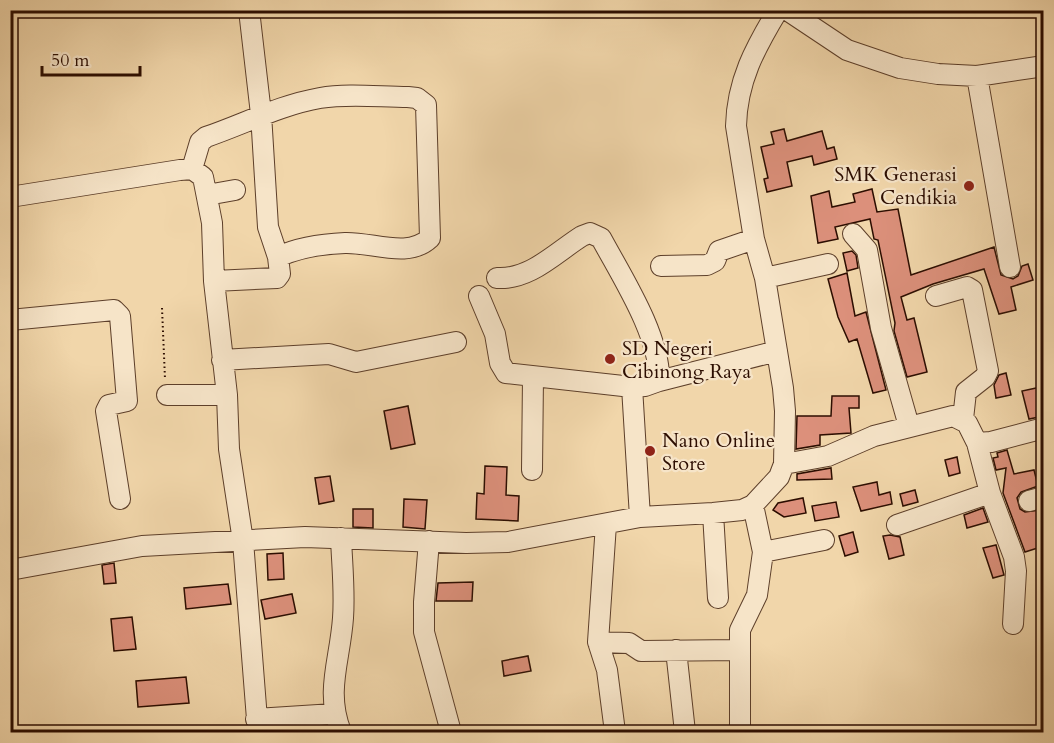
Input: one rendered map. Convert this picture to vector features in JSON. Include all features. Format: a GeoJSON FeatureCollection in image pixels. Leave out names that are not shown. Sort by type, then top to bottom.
{"type":"FeatureCollection","features":[{"type":"Feature","properties":{"kind":"street"},"geometry":{"type":"LineString","coordinates":[[214,281],[274,279],[280,274],[278,257],[268,227],[261,114],[249,10]]}},
{"type":"Feature","properties":{"kind":"street"},"geometry":{"type":"LineString","coordinates":[[11,566],[122,548],[305,537],[429,542],[508,542],[640,517],[742,510],[753,505],[779,477],[784,464],[783,388],[765,278],[754,239],[736,126],[736,108],[744,72],[753,50],[778,10]]}},
{"type":"Feature","properties":{"kind":"street"},"geometry":{"type":"LineString","coordinates":[[787,10],[833,43],[856,54],[921,72],[977,76],[1044,66]]}},
{"type":"Feature","properties":{"kind":"street"},"geometry":{"type":"LineString","coordinates":[[977,76],[1010,267]]}},
{"type":"Feature","properties":{"kind":"street"},"geometry":{"type":"LineString","coordinates":[[192,169],[200,142],[206,137],[261,114],[329,97],[417,98],[422,101],[427,109],[430,238],[417,248],[347,243],[297,249],[278,257]]}},
{"type":"Feature","properties":{"kind":"street"},"geometry":{"type":"LineString","coordinates":[[10,197],[192,169],[202,177],[212,223],[214,281],[226,395],[229,449],[243,541],[257,726],[338,723],[333,684],[344,616],[341,538]]}},
{"type":"Feature","properties":{"kind":"street"},"geometry":{"type":"LineString","coordinates":[[207,195],[235,190]]}},
{"type":"Feature","properties":{"kind":"street"},"geometry":{"type":"LineString","coordinates":[[853,234],[867,250],[880,328],[909,426]]}},
{"type":"Feature","properties":{"kind":"street"},"geometry":{"type":"LineString","coordinates":[[497,278],[509,279],[523,276],[582,236],[596,235],[601,238],[648,333],[659,363],[659,381]]}},
{"type":"Feature","properties":{"kind":"street"},"geometry":{"type":"LineString","coordinates":[[661,266],[707,265],[715,261],[720,251],[754,239]]}},
{"type":"Feature","properties":{"kind":"street"},"geometry":{"type":"LineString","coordinates":[[765,278],[828,264]]}},
{"type":"Feature","properties":{"kind":"street"},"geometry":{"type":"LineString","coordinates":[[936,296],[967,287],[972,290],[988,371],[966,392],[963,419]]}},
{"type":"Feature","properties":{"kind":"street"},"geometry":{"type":"LineString","coordinates":[[479,296],[495,334],[503,369],[515,376],[568,378],[632,387],[645,386],[777,351]]}},
{"type":"Feature","properties":{"kind":"street"},"geometry":{"type":"LineString","coordinates":[[10,321],[114,310],[120,316],[128,401],[109,405],[106,411],[120,499]]}},
{"type":"Feature","properties":{"kind":"street"},"geometry":{"type":"LineString","coordinates":[[222,360],[322,354],[340,355],[356,362],[456,342]]}},
{"type":"Feature","properties":{"kind":"street"},"geometry":{"type":"LineString","coordinates":[[532,471],[533,377]]}},
{"type":"Feature","properties":{"kind":"street"},"geometry":{"type":"LineString","coordinates":[[632,387],[640,517]]}},
{"type":"Feature","properties":{"kind":"street"},"geometry":{"type":"LineString","coordinates":[[167,395],[226,395]]}},
{"type":"Feature","properties":{"kind":"street"},"geometry":{"type":"LineString","coordinates":[[784,464],[828,456],[874,436],[909,426],[953,416],[963,419],[971,428],[990,492],[1014,557],[1016,570],[1013,624]]}},
{"type":"Feature","properties":{"kind":"street"},"geometry":{"type":"LineString","coordinates":[[976,443],[991,442],[1044,428]]}},
{"type":"Feature","properties":{"kind":"street"},"geometry":{"type":"LineString","coordinates":[[897,525],[990,492]]}},
{"type":"Feature","properties":{"kind":"street"},"geometry":{"type":"LineString","coordinates":[[740,732],[741,623],[761,583],[763,552],[753,505]]}},
{"type":"Feature","properties":{"kind":"street"},"geometry":{"type":"LineString","coordinates":[[713,513],[718,598]]}},
{"type":"Feature","properties":{"kind":"street"},"geometry":{"type":"LineString","coordinates":[[606,524],[598,642],[607,669],[615,732]]}},
{"type":"Feature","properties":{"kind":"street"},"geometry":{"type":"LineString","coordinates":[[763,552],[824,540]]}},
{"type":"Feature","properties":{"kind":"street"},"geometry":{"type":"LineString","coordinates":[[429,542],[423,602],[424,632],[451,732]]}},
{"type":"Feature","properties":{"kind":"street"},"geometry":{"type":"LineString","coordinates":[[598,642],[629,643],[641,651],[740,650]]}},
{"type":"Feature","properties":{"kind":"street"},"geometry":{"type":"LineString","coordinates":[[676,650],[685,732]]}},
{"type":"Feature","properties":{"kind":"path"},"geometry":{"type":"LineString","coordinates":[[162,308],[167,395]]}},
{"type":"Feature","properties":{"kind":"building"},"geometry":{"type":"Polygon","coordinates":[[[784,129],[787,141],[822,131],[827,149],[834,147],[837,159],[814,165],[812,156],[787,162],[792,186],[767,192],[764,179],[768,178],[761,147],[774,144],[771,132],[784,129]]]}},
{"type":"Feature","properties":{"kind":"building"},"geometry":{"type":"Polygon","coordinates":[[[872,189],[877,212],[898,209],[911,275],[994,247],[1001,275],[1013,279],[1018,276],[1022,266],[1028,264],[1033,280],[1011,287],[1016,310],[999,314],[984,269],[933,284],[901,297],[907,320],[914,318],[927,372],[907,377],[894,331],[895,323],[878,240],[874,239],[870,219],[835,227],[838,239],[818,243],[811,196],[829,191],[832,207],[855,202],[853,194],[872,189]]]}},
{"type":"Feature","properties":{"kind":"building"},"geometry":{"type":"Polygon","coordinates":[[[852,251],[856,255],[858,268],[847,271],[843,253],[852,251]]]}},
{"type":"Feature","properties":{"kind":"building"},"geometry":{"type":"Polygon","coordinates":[[[847,273],[855,316],[866,312],[886,390],[873,393],[857,339],[849,342],[838,317],[828,279],[847,273]]]}},
{"type":"Feature","properties":{"kind":"building"},"geometry":{"type":"Polygon","coordinates":[[[1006,373],[1011,395],[996,398],[994,385],[999,375],[1006,373]]]}},
{"type":"Feature","properties":{"kind":"building"},"geometry":{"type":"Polygon","coordinates":[[[1041,387],[1044,416],[1029,419],[1022,391],[1041,387]]]}},
{"type":"Feature","properties":{"kind":"building"},"geometry":{"type":"Polygon","coordinates":[[[832,396],[859,396],[859,408],[849,408],[851,433],[820,435],[820,445],[796,449],[797,416],[831,416],[832,396]]]}},
{"type":"Feature","properties":{"kind":"building"},"geometry":{"type":"Polygon","coordinates":[[[408,406],[415,444],[391,449],[384,411],[408,406]]]}},
{"type":"Feature","properties":{"kind":"building"},"geometry":{"type":"Polygon","coordinates":[[[1007,450],[1014,474],[1034,470],[1038,486],[1021,492],[1017,498],[1020,509],[1025,512],[1040,510],[1043,523],[1044,546],[1025,552],[1003,493],[1006,468],[996,470],[993,458],[998,457],[997,453],[1007,450]]]}},
{"type":"Feature","properties":{"kind":"building"},"geometry":{"type":"Polygon","coordinates":[[[957,457],[960,473],[949,476],[945,460],[957,457]]]}},
{"type":"Feature","properties":{"kind":"building"},"geometry":{"type":"Polygon","coordinates":[[[485,466],[507,467],[506,495],[519,496],[518,521],[476,519],[477,493],[484,494],[485,466]]]}},
{"type":"Feature","properties":{"kind":"building"},"geometry":{"type":"Polygon","coordinates":[[[831,468],[832,479],[797,480],[797,474],[831,468]]]}},
{"type":"Feature","properties":{"kind":"building"},"geometry":{"type":"Polygon","coordinates":[[[330,476],[334,501],[319,504],[315,478],[330,476]]]}},
{"type":"Feature","properties":{"kind":"building"},"geometry":{"type":"Polygon","coordinates":[[[877,482],[879,495],[890,492],[892,504],[861,511],[853,487],[877,482]]]}},
{"type":"Feature","properties":{"kind":"building"},"geometry":{"type":"Polygon","coordinates":[[[915,490],[918,502],[903,506],[900,494],[915,490]]]}},
{"type":"Feature","properties":{"kind":"building"},"geometry":{"type":"Polygon","coordinates":[[[803,498],[806,513],[784,517],[773,510],[778,503],[803,498]]]}},
{"type":"Feature","properties":{"kind":"building"},"geometry":{"type":"Polygon","coordinates":[[[404,499],[427,500],[425,529],[403,527],[404,499]]]}},
{"type":"Feature","properties":{"kind":"building"},"geometry":{"type":"Polygon","coordinates":[[[836,502],[839,517],[815,521],[812,506],[836,502]]]}},
{"type":"Feature","properties":{"kind":"building"},"geometry":{"type":"Polygon","coordinates":[[[983,508],[988,522],[967,528],[964,515],[983,508]]]}},
{"type":"Feature","properties":{"kind":"building"},"geometry":{"type":"Polygon","coordinates":[[[353,509],[373,509],[373,528],[353,527],[353,509]]]}},
{"type":"Feature","properties":{"kind":"building"},"geometry":{"type":"Polygon","coordinates":[[[853,532],[858,552],[845,556],[839,536],[853,532]]]}},
{"type":"Feature","properties":{"kind":"building"},"geometry":{"type":"Polygon","coordinates":[[[883,536],[900,537],[904,555],[889,559],[883,536]]]}},
{"type":"Feature","properties":{"kind":"building"},"geometry":{"type":"Polygon","coordinates":[[[996,545],[1004,575],[993,578],[983,548],[996,545]]]}},
{"type":"Feature","properties":{"kind":"building"},"geometry":{"type":"Polygon","coordinates":[[[283,553],[284,579],[268,580],[267,554],[283,553]]]}},
{"type":"Feature","properties":{"kind":"building"},"geometry":{"type":"Polygon","coordinates":[[[114,563],[116,583],[104,584],[102,565],[114,563]]]}},
{"type":"Feature","properties":{"kind":"building"},"geometry":{"type":"Polygon","coordinates":[[[473,582],[472,601],[436,601],[438,583],[473,582]]]}},
{"type":"Feature","properties":{"kind":"building"},"geometry":{"type":"Polygon","coordinates":[[[228,584],[231,604],[186,609],[184,588],[228,584]]]}},
{"type":"Feature","properties":{"kind":"building"},"geometry":{"type":"Polygon","coordinates":[[[292,594],[296,613],[265,619],[261,600],[292,594]]]}},
{"type":"Feature","properties":{"kind":"building"},"geometry":{"type":"Polygon","coordinates":[[[132,617],[136,649],[114,651],[111,619],[132,617]]]}},
{"type":"Feature","properties":{"kind":"building"},"geometry":{"type":"Polygon","coordinates":[[[528,656],[531,671],[504,676],[502,661],[528,656]]]}},
{"type":"Feature","properties":{"kind":"building"},"geometry":{"type":"Polygon","coordinates":[[[186,677],[189,703],[138,707],[136,681],[186,677]]]}},
{"type":"Feature","properties":{"kind":"place","name":"SMK Generasi Cendikia"},"geometry":{"type":"Point","coordinates":[969,186]}},
{"type":"Feature","properties":{"kind":"place","name":"SD Negeri Cibinong Raya"},"geometry":{"type":"Point","coordinates":[610,359]}},
{"type":"Feature","properties":{"kind":"place","name":"Nano Online Store"},"geometry":{"type":"Point","coordinates":[650,451]}}]}
